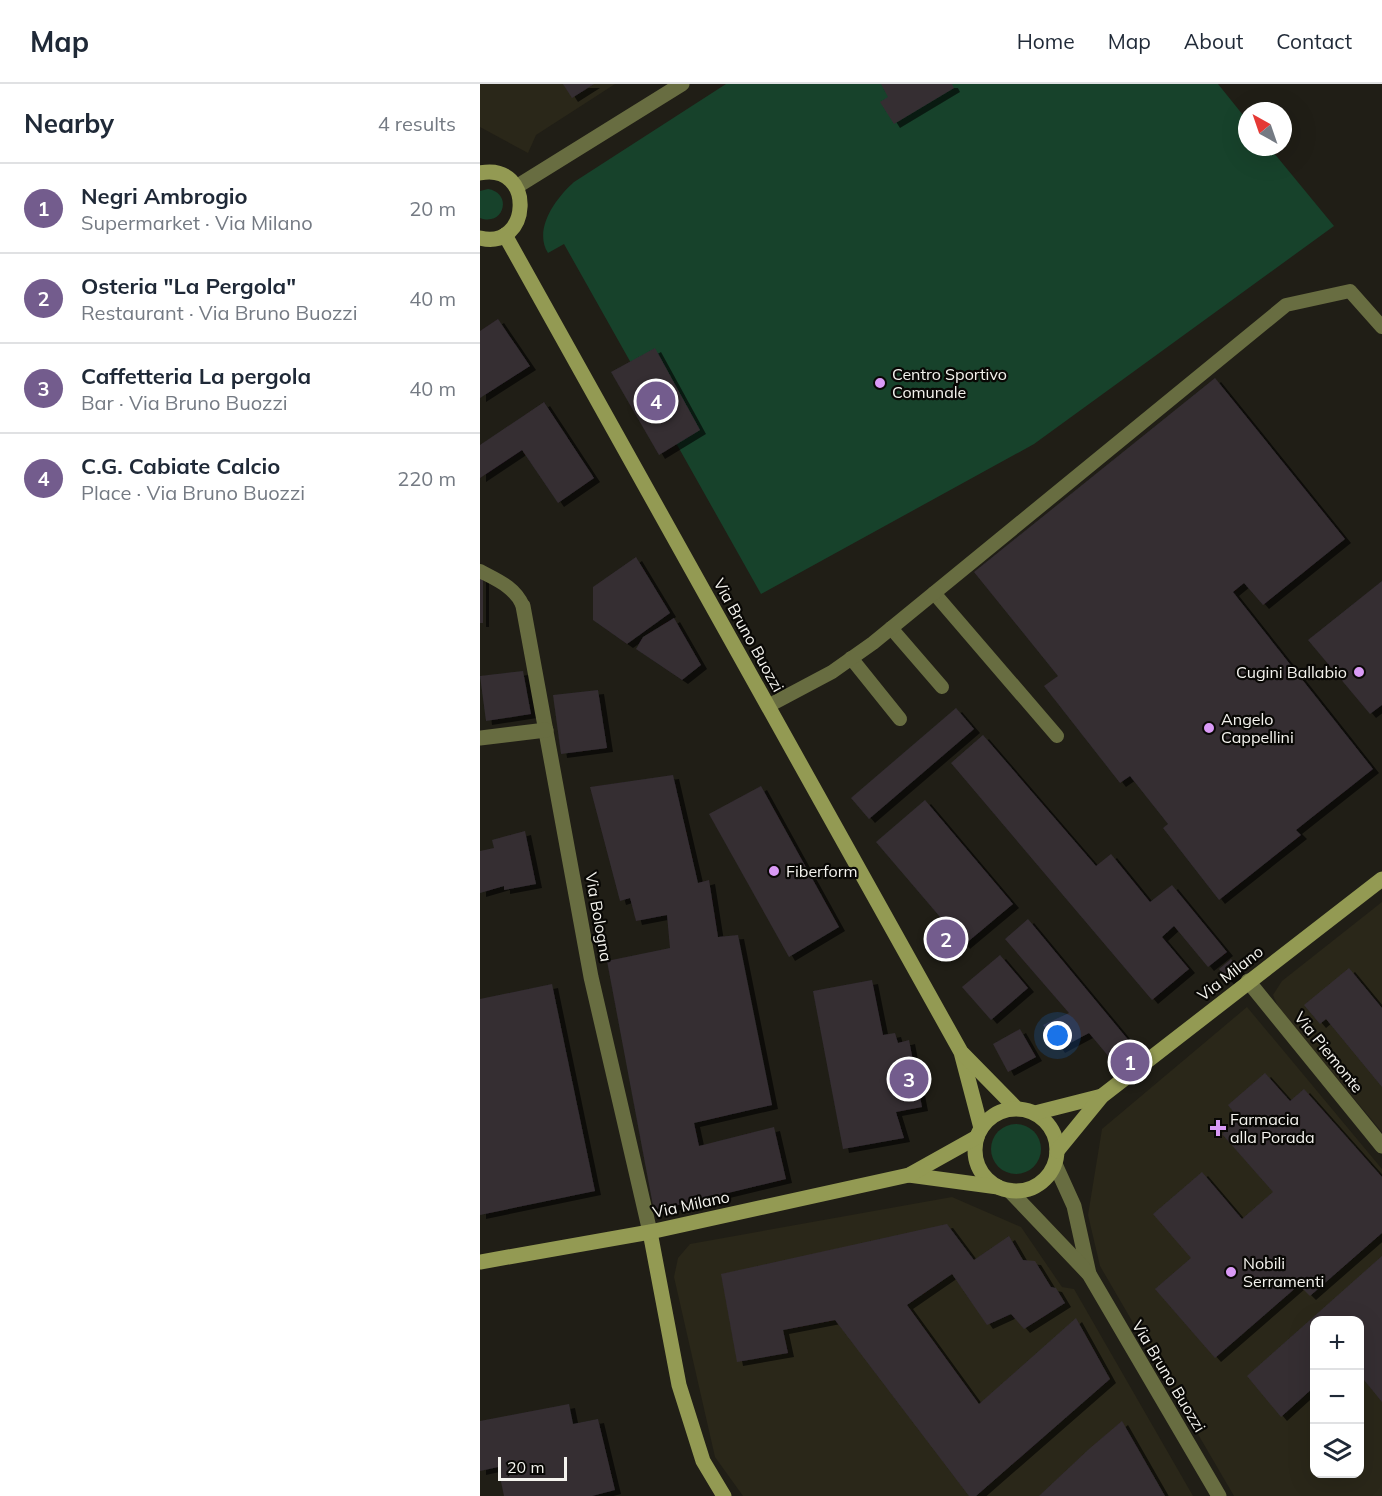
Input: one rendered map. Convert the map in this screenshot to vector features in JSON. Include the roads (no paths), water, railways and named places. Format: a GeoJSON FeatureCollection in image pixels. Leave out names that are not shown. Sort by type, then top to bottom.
{"type":"FeatureCollection","features":[{"type":"Feature","properties":{"kind":"street"},"geometry":{"type":"LineString","coordinates":[[516,187],[682,84]]}},
{"type":"Feature","properties":{"kind":"street"},"geometry":{"type":"LineString","coordinates":[[480,173],[492,172],[502,175],[516,187],[521,208],[519,219],[505,235],[480,238]]}},
{"type":"Feature","properties":{"kind":"street","name":"Via Bruno Buozzi"},"geometry":{"type":"LineString","coordinates":[[505,235],[961,1052],[1016,1108]]}},
{"type":"Feature","properties":{"kind":"street","name":"Via Bologna"},"geometry":{"type":"LineString","coordinates":[[523,606],[591,977],[650,1232]]}},
{"type":"Feature","properties":{"kind":"street"},"geometry":{"type":"LineString","coordinates":[[480,738],[546,730]]}},
{"type":"Feature","properties":{"kind":"street","name":"Via Milano"},"geometry":{"type":"LineString","coordinates":[[1056,1158],[1102,1096],[1382,879]]}},
{"type":"Feature","properties":{"kind":"street","name":"Via Piemonte"},"geometry":{"type":"LineString","coordinates":[[1248,981],[1382,1146]]}},
{"type":"Feature","properties":{"kind":"street","name":"Via Bruno Buozzi"},"geometry":{"type":"LineString","coordinates":[[961,1052],[979,1132]]}},
{"type":"Feature","properties":{"kind":"street","name":"Via Milano"},"geometry":{"type":"LineString","coordinates":[[1035,1113],[1102,1096]]}},
{"type":"Feature","properties":{"kind":"street"},"geometry":{"type":"LineString","coordinates":[[1016,1108],[1035,1113],[1051,1129],[1056,1140],[1056,1158],[1048,1175],[1037,1185],[1024,1190],[1004,1189],[989,1181],[981,1172],[976,1161],[975,1149],[979,1132],[990,1117],[1002,1111],[1016,1108]]}},
{"type":"Feature","properties":{"kind":"street","name":"Via Milano"},"geometry":{"type":"LineString","coordinates":[[480,1262],[650,1232],[909,1175],[979,1132]]}},
{"type":"Feature","properties":{"kind":"street","name":"Via Bruno Buozzi"},"geometry":{"type":"LineString","coordinates":[[1056,1158],[1074,1206],[1089,1274]]}},
{"type":"Feature","properties":{"kind":"street","name":"Via Milano"},"geometry":{"type":"LineString","coordinates":[[909,1175],[1004,1189]]}},
{"type":"Feature","properties":{"kind":"street","name":"Via Bruno Buozzi"},"geometry":{"type":"LineString","coordinates":[[1004,1189],[1089,1274],[1219,1496]]}},
{"type":"Feature","properties":{"kind":"street"},"geometry":{"type":"LineString","coordinates":[[650,1232],[679,1385],[703,1461],[724,1496]]}},
{"type":"Feature","properties":{"kind":"lane"},"geometry":{"type":"LineString","coordinates":[[768,706],[832,672],[891,628],[1286,304],[1350,291],[1382,327]]}},
{"type":"Feature","properties":{"kind":"lane"},"geometry":{"type":"LineString","coordinates":[[480,571],[510,588],[519,596],[523,606]]}},
{"type":"Feature","properties":{"kind":"lane"},"geometry":{"type":"LineString","coordinates":[[934,593],[1057,736]]}},
{"type":"Feature","properties":{"kind":"lane"},"geometry":{"type":"LineString","coordinates":[[891,628],[942,687]]}},
{"type":"Feature","properties":{"kind":"lane"},"geometry":{"type":"LineString","coordinates":[[851,658],[900,719]]}},
{"type":"Feature","properties":{"kind":"place","name":"Centro Sportivo Comunale"},"geometry":{"type":"Point","coordinates":[880,383]}},
{"type":"Feature","properties":{"kind":"place","name":"C.G. Cabiate Calcio"},"geometry":{"type":"Point","coordinates":[656,401]}},
{"type":"Feature","properties":{"kind":"place","name":"Cugini Ballabio"},"geometry":{"type":"Point","coordinates":[1359,672]}},
{"type":"Feature","properties":{"kind":"place","name":"Angelo Cappellini"},"geometry":{"type":"Point","coordinates":[1209,728]}},
{"type":"Feature","properties":{"kind":"place","name":"Fiberform"},"geometry":{"type":"Point","coordinates":[774,871]}},
{"type":"Feature","properties":{"kind":"place","name":"Osteria \"La Pergola\""},"geometry":{"type":"Point","coordinates":[946,939]}},
{"type":"Feature","properties":{"kind":"place","name":"Negri Ambrogio"},"geometry":{"type":"Point","coordinates":[1130,1062]}},
{"type":"Feature","properties":{"kind":"place","name":"Caffetteria La pergola"},"geometry":{"type":"Point","coordinates":[909,1079]}},
{"type":"Feature","properties":{"kind":"place","name":"Farmacia alla Porada"},"geometry":{"type":"Point","coordinates":[1218,1128]}},
{"type":"Feature","properties":{"kind":"place","name":"Nobili Serramenti"},"geometry":{"type":"Point","coordinates":[1231,1272]}}]}
